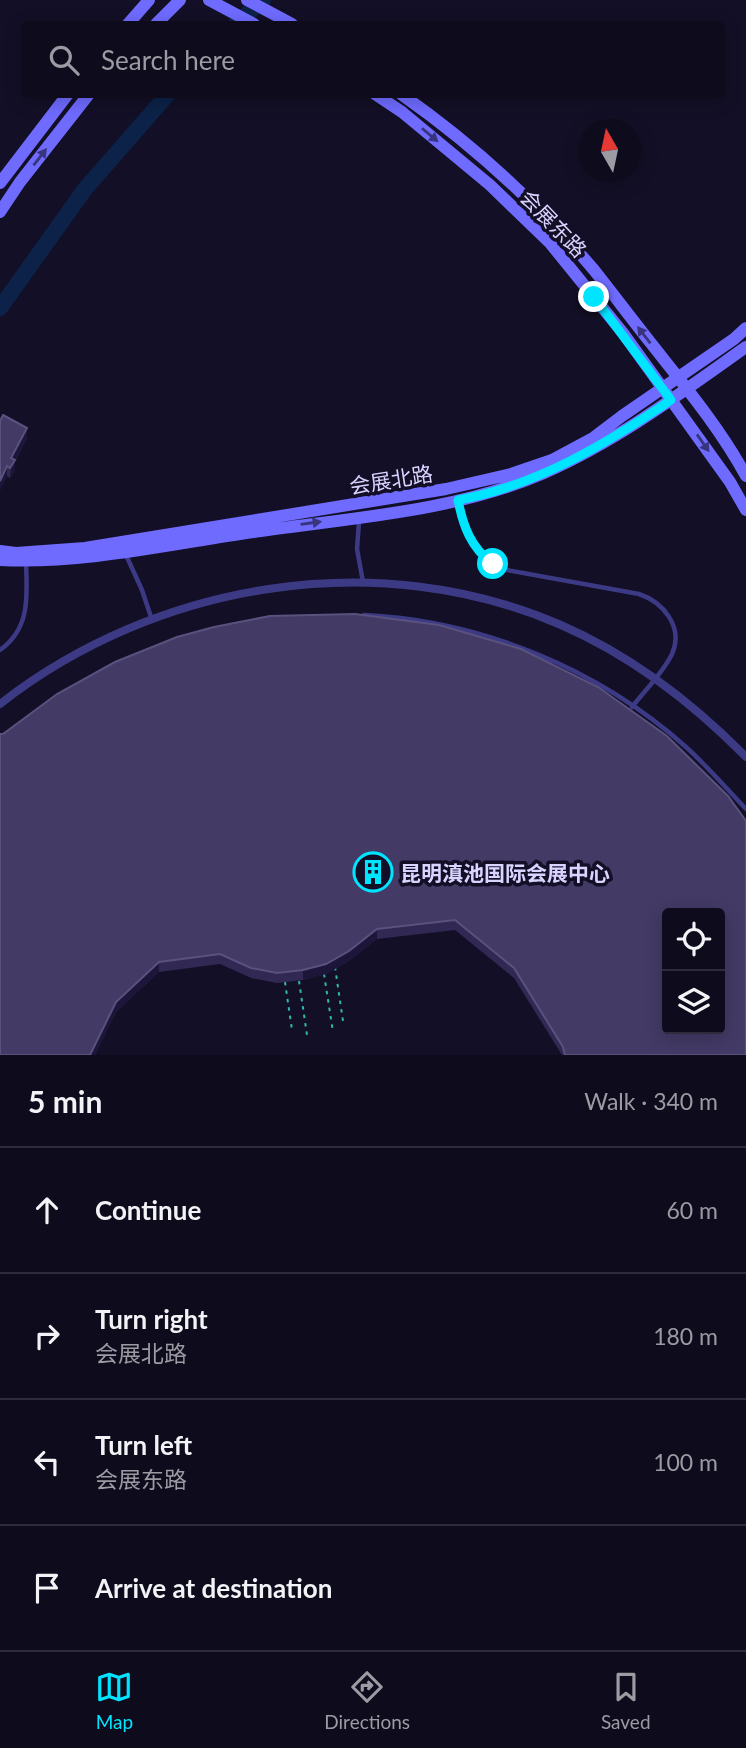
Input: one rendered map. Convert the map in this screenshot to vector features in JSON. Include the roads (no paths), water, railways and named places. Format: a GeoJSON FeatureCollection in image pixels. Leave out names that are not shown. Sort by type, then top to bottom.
{"type":"FeatureCollection","features":[{"type":"Feature","properties":{"kind":"street"},"geometry":{"type":"LineString","coordinates":[[131,21],[149,0]]}},
{"type":"Feature","properties":{"kind":"street"},"geometry":{"type":"LineString","coordinates":[[159,21],[180,0]]}},
{"type":"Feature","properties":{"kind":"street"},"geometry":{"type":"LineString","coordinates":[[209,0],[249,21]]}},
{"type":"Feature","properties":{"kind":"street"},"geometry":{"type":"LineString","coordinates":[[247,0],[286,21]]}},
{"type":"Feature","properties":{"kind":"street"},"geometry":{"type":"LineString","coordinates":[[0,183],[65,98]]}},
{"type":"Feature","properties":{"kind":"street"},"geometry":{"type":"LineString","coordinates":[[0,212],[86,98]]}},
{"type":"Feature","properties":{"kind":"street","name":"会展东路"},"geometry":{"type":"LineString","coordinates":[[381,98],[402,112],[490,185],[550,243],[623,333],[730,482],[746,510]]}},
{"type":"Feature","properties":{"kind":"street","name":"会展东路"},"geometry":{"type":"LineString","coordinates":[[406,98],[457,136],[562,235],[687,388],[746,476]]}},
{"type":"Feature","properties":{"kind":"street","name":"会展北路"},"geometry":{"type":"LineString","coordinates":[[0,551],[16,553],[85,548],[446,489],[511,474],[552,460],[593,439],[734,340],[746,328]]}},
{"type":"Feature","properties":{"kind":"street","name":"会展北路"},"geometry":{"type":"LineString","coordinates":[[0,560],[72,558],[484,496],[542,474],[590,451],[671,400],[746,347]]}},
{"type":"Feature","properties":{"kind":"street"},"geometry":{"type":"LineString","coordinates":[[0,704],[76,654],[152,620],[200,604],[250,592],[300,585],[363,583],[456,593],[506,606],[562,626],[615,652],[669,688],[718,727],[746,757]]}},
{"type":"Feature","properties":{"kind":"lane"},"geometry":{"type":"LineString","coordinates":[[458,500],[467,533],[480,555],[493,564],[507,570],[639,594],[652,598],[664,608],[674,629],[673,652],[632,707]]}},
{"type":"Feature","properties":{"kind":"lane"},"geometry":{"type":"LineString","coordinates":[[360,516],[357,549],[363,583]]}},
{"type":"Feature","properties":{"kind":"lane"},"geometry":{"type":"LineString","coordinates":[[124,551],[152,620]]}},
{"type":"Feature","properties":{"kind":"lane"},"geometry":{"type":"LineString","coordinates":[[0,650],[20,628],[27,603],[26,560]]}},
{"type":"Feature","properties":{"kind":"lane"},"geometry":{"type":"LineString","coordinates":[[356,615],[450,626],[537,654],[571,670],[632,707],[686,747],[746,809]]}},
{"type":"Feature","properties":{"kind":"waterway"},"geometry":{"type":"LineString","coordinates":[[239,21],[263,0]]}},
{"type":"Feature","properties":{"kind":"waterway"},"geometry":{"type":"LineString","coordinates":[[0,308],[85,189],[165,98]]}},
{"type":"Feature","properties":{"kind":"place","name":"昆明滇池国际会展中心"},"geometry":{"type":"Point","coordinates":[373,872]}}]}
